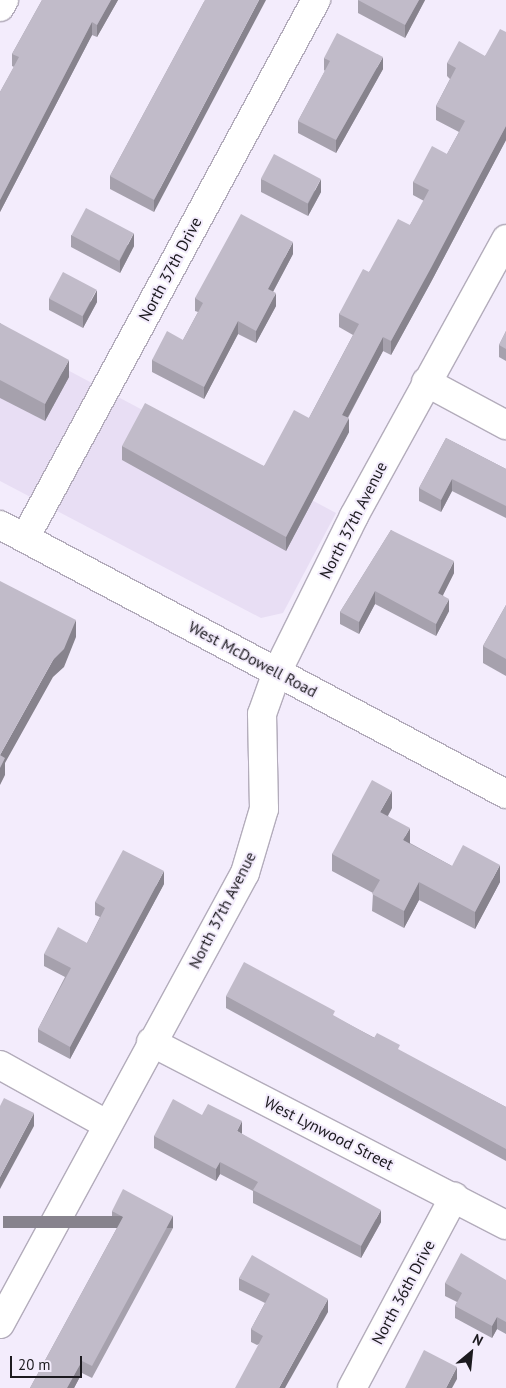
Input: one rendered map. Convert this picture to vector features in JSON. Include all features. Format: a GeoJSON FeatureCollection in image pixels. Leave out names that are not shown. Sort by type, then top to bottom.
{"type":"FeatureCollection","features":[{"type":"Feature","properties":{"kind":"street"},"geometry":{"type":"LineString","coordinates":[[0,7],[4,0]]}},
{"type":"Feature","properties":{"kind":"street","name":"North 37th Drive"},"geometry":{"type":"LineString","coordinates":[[25,538],[316,0]]}},
{"type":"Feature","properties":{"kind":"street","name":"North 37th Avenue"},"geometry":{"type":"LineString","coordinates":[[0,1324],[106,1124],[231,899],[257,840],[266,783],[262,714],[277,672],[426,382],[506,239]]}},
{"type":"Feature","properties":{"kind":"street"},"geometry":{"type":"LineString","coordinates":[[426,382],[506,424]]}},
{"type":"Feature","properties":{"kind":"street","name":"West McDowell Road"},"geometry":{"type":"LineString","coordinates":[[0,525],[506,794]]}},
{"type":"Feature","properties":{"kind":"street","name":"West Lynwood Street"},"geometry":{"type":"LineString","coordinates":[[151,1042],[454,1197],[506,1226]]}},
{"type":"Feature","properties":{"kind":"street"},"geometry":{"type":"LineString","coordinates":[[0,1065],[106,1124]]}},
{"type":"Feature","properties":{"kind":"street","name":"North 36th Drive"},"geometry":{"type":"LineString","coordinates":[[352,1388],[454,1197]]}},
{"type":"Feature","properties":{"kind":"shaded area"},"geometry":{"type":"Polygon","coordinates":[[[0,334],[336,513],[283,613],[261,618],[0,481],[0,334]]]}},
{"type":"Feature","properties":{"kind":"building"},"geometry":{"type":"Polygon","coordinates":[[[42,0],[111,0],[97,25],[92,22],[0,200],[0,92],[19,57],[12,54],[42,0]]]}},
{"type":"Feature","properties":{"kind":"building"},"geometry":{"type":"Polygon","coordinates":[[[205,0],[259,0],[154,200],[110,176],[205,0]]]}},
{"type":"Feature","properties":{"kind":"building"},"geometry":{"type":"Polygon","coordinates":[[[358,0],[419,0],[405,25],[358,0]]]}},
{"type":"Feature","properties":{"kind":"building"},"geometry":{"type":"Polygon","coordinates":[[[500,29],[506,32],[506,126],[391,341],[383,337],[342,415],[349,418],[286,537],[122,446],[145,403],[264,466],[294,410],[309,418],[359,324],[339,314],[363,269],[369,272],[398,219],[410,225],[429,190],[413,182],[432,146],[447,154],[465,121],[436,106],[456,68],[447,63],[459,41],[485,56],[500,29]]]}},
{"type":"Feature","properties":{"kind":"building"},"geometry":{"type":"Polygon","coordinates":[[[337,33],[383,57],[336,140],[298,121],[330,61],[324,58],[337,33]]]}},
{"type":"Feature","properties":{"kind":"building"},"geometry":{"type":"Polygon","coordinates":[[[274,154],[321,179],[308,204],[261,179],[274,154]]]}},
{"type":"Feature","properties":{"kind":"building"},"geometry":{"type":"Polygon","coordinates":[[[86,208],[134,233],[119,261],[71,235],[86,208]]]}},
{"type":"Feature","properties":{"kind":"building"},"geometry":{"type":"Polygon","coordinates":[[[241,214],[293,242],[268,289],[276,293],[256,331],[238,321],[204,387],[152,360],[167,331],[183,340],[203,303],[195,298],[241,214]]]}},
{"type":"Feature","properties":{"kind":"building"},"geometry":{"type":"Polygon","coordinates":[[[63,272],[97,290],[82,316],[49,298],[63,272]]]}},
{"type":"Feature","properties":{"kind":"building"},"geometry":{"type":"Polygon","coordinates":[[[0,323],[69,360],[45,404],[0,380],[0,323]]]}},
{"type":"Feature","properties":{"kind":"building"},"geometry":{"type":"Polygon","coordinates":[[[506,331],[506,349],[499,345],[506,331]]]}},
{"type":"Feature","properties":{"kind":"building"},"geometry":{"type":"Polygon","coordinates":[[[446,438],[506,469],[506,506],[452,479],[441,500],[419,488],[446,438]]]}},
{"type":"Feature","properties":{"kind":"building"},"geometry":{"type":"Polygon","coordinates":[[[391,530],[454,561],[438,593],[449,599],[436,624],[375,591],[359,622],[340,612],[391,530]]]}},
{"type":"Feature","properties":{"kind":"building"},"geometry":{"type":"Polygon","coordinates":[[[0,581],[76,620],[64,649],[53,660],[0,755],[0,581]]]}},
{"type":"Feature","properties":{"kind":"building"},"geometry":{"type":"Polygon","coordinates":[[[506,605],[506,659],[483,646],[506,605]]]}},
{"type":"Feature","properties":{"kind":"building"},"geometry":{"type":"Polygon","coordinates":[[[0,755],[5,758],[0,768],[0,755]]]}},
{"type":"Feature","properties":{"kind":"building"},"geometry":{"type":"Polygon","coordinates":[[[372,780],[392,791],[380,812],[410,828],[403,840],[452,866],[463,845],[500,865],[475,912],[419,882],[404,911],[372,894],[380,880],[332,854],[372,780]]]}},
{"type":"Feature","properties":{"kind":"building"},"geometry":{"type":"Polygon","coordinates":[[[123,850],[164,871],[70,1047],[38,1029],[71,968],[44,954],[58,927],[87,943],[105,908],[95,902],[123,850]]]}},
{"type":"Feature","properties":{"kind":"building"},"geometry":{"type":"Polygon","coordinates":[[[244,962],[335,1011],[333,1015],[374,1038],[377,1033],[400,1045],[398,1049],[506,1107],[506,1149],[226,996],[244,962]]]}},
{"type":"Feature","properties":{"kind":"building"},"geometry":{"type":"Polygon","coordinates":[[[4,1098],[34,1113],[0,1177],[0,1106],[4,1098]]]}},
{"type":"Feature","properties":{"kind":"building"},"geometry":{"type":"Polygon","coordinates":[[[173,1099],[202,1115],[208,1104],[242,1121],[237,1131],[381,1210],[361,1246],[253,1190],[258,1182],[220,1162],[216,1169],[154,1136],[173,1099]]]}},
{"type":"Feature","properties":{"kind":"building"},"geometry":{"type":"Polygon","coordinates":[[[123,1189],[173,1216],[92,1366],[82,1361],[67,1388],[30,1388],[123,1217],[112,1211],[123,1189]]]}},
{"type":"Feature","properties":{"kind":"building"},"geometry":{"type":"Polygon","coordinates":[[[461,1253],[506,1280],[506,1322],[497,1317],[492,1326],[455,1306],[462,1293],[445,1283],[461,1253]]]}},
{"type":"Feature","properties":{"kind":"building"},"geometry":{"type":"Polygon","coordinates":[[[252,1255],[328,1299],[279,1388],[235,1388],[263,1336],[251,1329],[270,1294],[239,1278],[252,1255]]]}},
{"type":"Feature","properties":{"kind":"building"},"geometry":{"type":"Polygon","coordinates":[[[424,1350],[457,1367],[446,1388],[405,1388],[424,1350]]]}}]}
